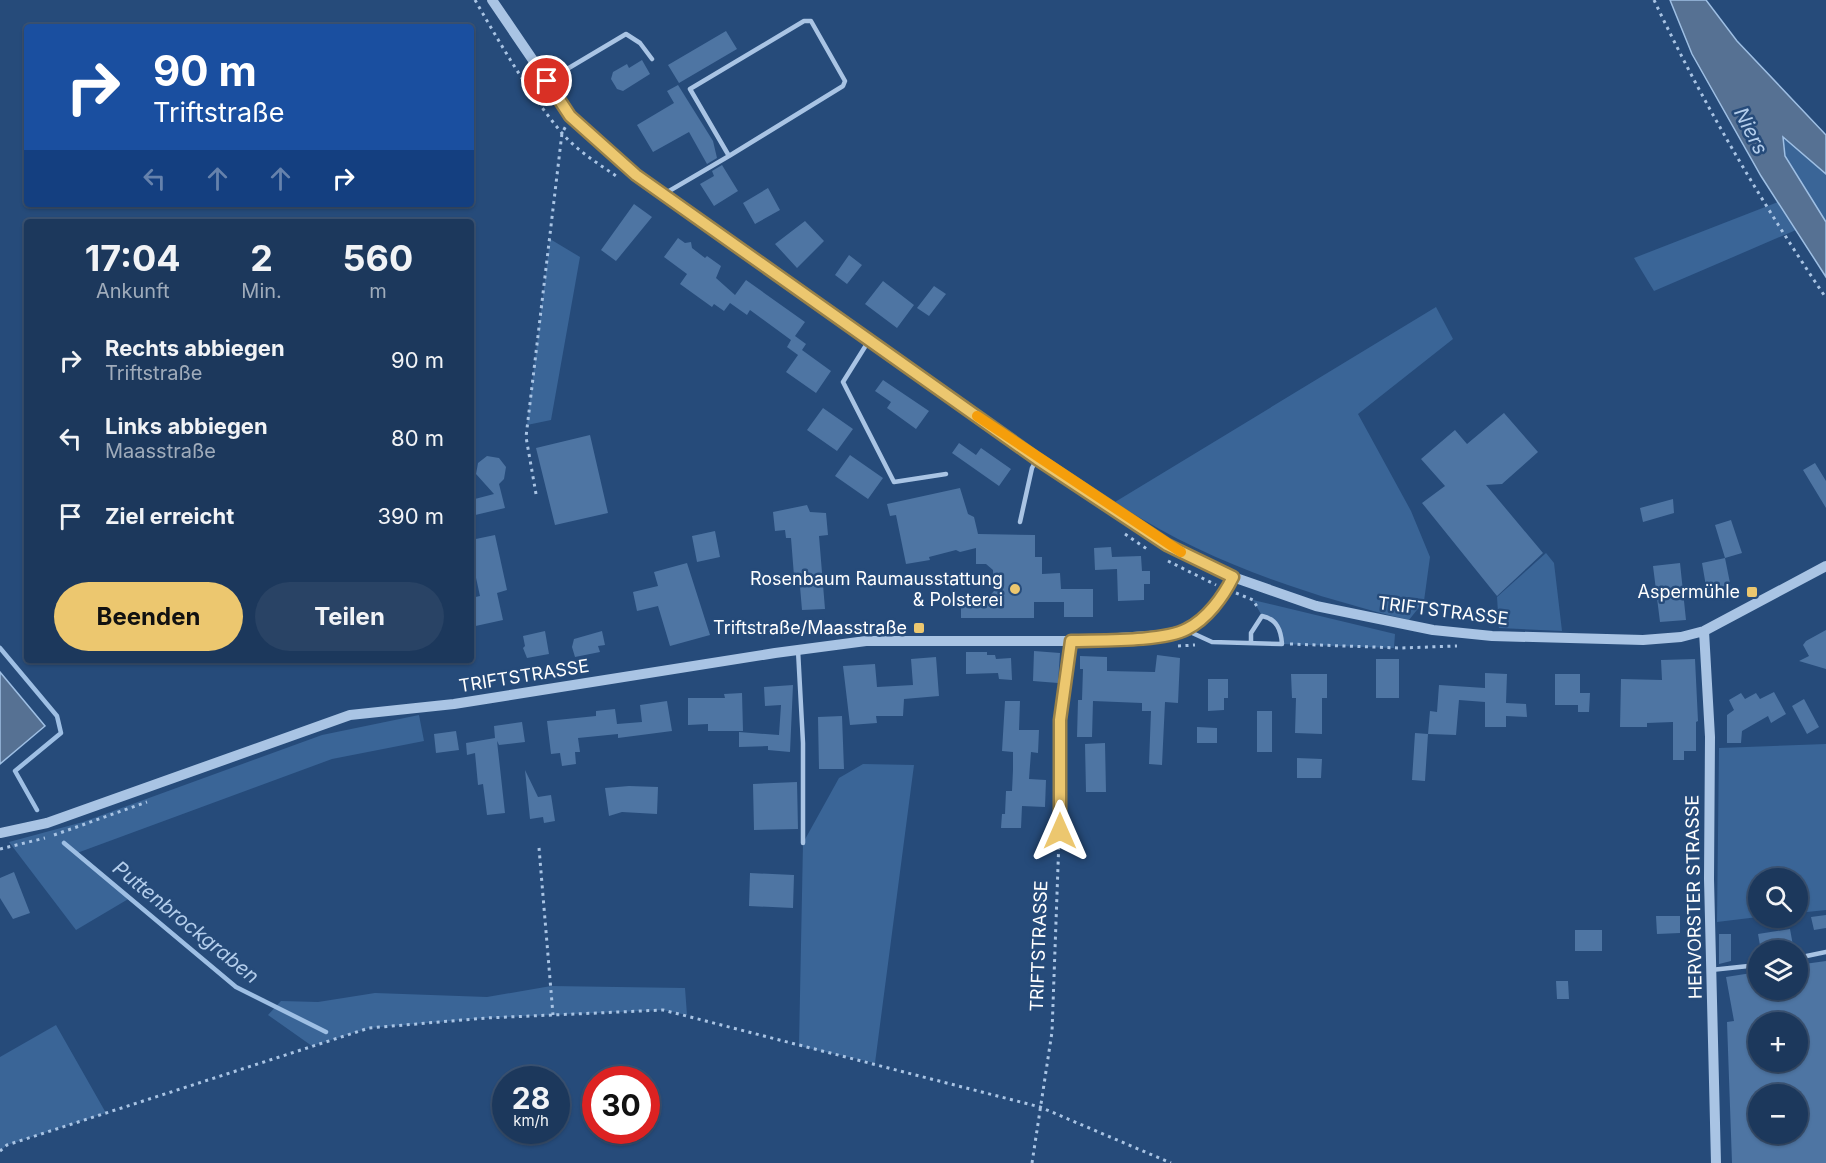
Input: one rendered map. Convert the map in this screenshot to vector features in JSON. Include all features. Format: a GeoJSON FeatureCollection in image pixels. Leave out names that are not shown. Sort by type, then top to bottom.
{"type":"FeatureCollection","features":[{"type":"Feature","properties":{"kind":"street"},"geometry":{"type":"LineString","coordinates":[[492,0],[570,116],[628,168],[1037,459],[1167,545],[1233,577]]}},
{"type":"Feature","properties":{"kind":"street","name":"TRIFTSTRASSE"},"geometry":{"type":"LineString","coordinates":[[0,833],[47,823],[351,715],[454,704],[866,641],[1071,641],[1152,636],[1186,630],[1205,616],[1227,589],[1233,577],[1317,606],[1433,630],[1503,637],[1643,640],[1680,637],[1704,631],[1826,566]]}},
{"type":"Feature","properties":{"kind":"street","name":"HERVORSTER STRASSE"},"geometry":{"type":"LineString","coordinates":[[1704,631],[1710,737],[1711,970],[1716,1163]]}},
{"type":"Feature","properties":{"kind":"street"},"geometry":{"type":"LineString","coordinates":[[1060,831],[1060,720],[1071,641]]}},
{"type":"Feature","properties":{"kind":"lane"},"geometry":{"type":"LineString","coordinates":[[664,194],[729,156],[843,86],[845,81],[811,21],[804,21],[762,44],[690,89],[729,156]]}},
{"type":"Feature","properties":{"kind":"lane"},"geometry":{"type":"LineString","coordinates":[[547,81],[626,34],[640,42],[652,59]]}},
{"type":"Feature","properties":{"kind":"lane"},"geometry":{"type":"LineString","coordinates":[[870,340],[843,382],[894,482],[946,474]]}},
{"type":"Feature","properties":{"kind":"lane"},"geometry":{"type":"LineString","coordinates":[[1020,522],[1032,468],[1037,459]]}},
{"type":"Feature","properties":{"kind":"lane"},"geometry":{"type":"LineString","coordinates":[[1186,630],[1212,642],[1282,644],[1276,623],[1262,616],[1251,633],[1251,642]]}},
{"type":"Feature","properties":{"kind":"lane"},"geometry":{"type":"LineString","coordinates":[[798,650],[803,843]]}},
{"type":"Feature","properties":{"kind":"lane"},"geometry":{"type":"LineString","coordinates":[[1808,956],[1826,952]]}},
{"type":"Feature","properties":{"kind":"lane"},"geometry":{"type":"LineString","coordinates":[[1711,970],[1748,966]]}},
{"type":"Feature","properties":{"kind":"path"},"geometry":{"type":"LineString","coordinates":[[1654,0],[1728,143],[1772,218],[1826,298]]}},
{"type":"Feature","properties":{"kind":"path"},"geometry":{"type":"LineString","coordinates":[[536,494],[526,437],[562,133],[570,116]]}},
{"type":"Feature","properties":{"kind":"path"},"geometry":{"type":"LineString","coordinates":[[1227,589],[1253,600],[1262,616]]}},
{"type":"Feature","properties":{"kind":"path"},"geometry":{"type":"LineString","coordinates":[[1174,646],[1212,642]]}},
{"type":"Feature","properties":{"kind":"path"},"geometry":{"type":"LineString","coordinates":[[0,849],[73,830],[150,801]]}},
{"type":"Feature","properties":{"kind":"path","name":"TRIFTSTRASSE"},"geometry":{"type":"LineString","coordinates":[[1032,1163],[1052,1032],[1060,831]]}},
{"type":"Feature","properties":{"kind":"path"},"geometry":{"type":"LineString","coordinates":[[539,848],[554,1014]]}},
{"type":"Feature","properties":{"kind":"path"},"geometry":{"type":"LineString","coordinates":[[0,1151],[7,1145],[369,1028],[554,1014],[663,1010],[1040,1107],[1171,1163]]}},
{"type":"Feature","properties":{"kind":"shaded area"},"geometry":{"type":"Polygon","coordinates":[[[1783,135],[1826,174],[1826,222],[1785,156],[1783,135]]]}},
{"type":"Feature","properties":{"kind":"shaded area"},"geometry":{"type":"Polygon","coordinates":[[[1778,202],[1796,230],[1654,291],[1634,258],[1778,202]]]}},
{"type":"Feature","properties":{"kind":"shaded area"},"geometry":{"type":"Polygon","coordinates":[[[550,239],[580,257],[551,420],[527,425],[550,239]]]}},
{"type":"Feature","properties":{"kind":"shaded area"},"geometry":{"type":"Polygon","coordinates":[[[1436,307],[1453,339],[1358,414],[1411,511],[1430,557],[1424,601],[1409,620],[1332,599],[1257,574],[1184,542],[1115,502],[1436,307]]]}},
{"type":"Feature","properties":{"kind":"shaded area"},"geometry":{"type":"Polygon","coordinates":[[[1546,553],[1554,563],[1562,631],[1499,628],[1497,597],[1546,553]]]}},
{"type":"Feature","properties":{"kind":"shaded area"},"geometry":{"type":"Polygon","coordinates":[[[1253,600],[1395,634],[1394,648],[1282,644],[1276,623],[1262,616],[1253,600]]]}},
{"type":"Feature","properties":{"kind":"shaded area"},"geometry":{"type":"Polygon","coordinates":[[[419,715],[424,741],[332,759],[77,853],[130,898],[76,930],[9,842],[83,822],[322,735],[419,715]]]}},
{"type":"Feature","properties":{"kind":"shaded area"},"geometry":{"type":"Polygon","coordinates":[[[1826,744],[1826,910],[1808,912],[1808,868],[1748,868],[1748,918],[1717,922],[1719,748],[1826,744]]]}},
{"type":"Feature","properties":{"kind":"shaded area"},"geometry":{"type":"Polygon","coordinates":[[[863,764],[914,765],[875,1063],[799,1046],[803,843],[839,778],[863,764]]]}},
{"type":"Feature","properties":{"kind":"shaded area"},"geometry":{"type":"Polygon","coordinates":[[[551,986],[685,988],[687,1015],[663,1010],[486,1018],[369,1028],[312,1046],[268,1015],[281,1001],[318,1002],[375,993],[487,997],[551,986]]]}},
{"type":"Feature","properties":{"kind":"shaded area"},"geometry":{"type":"Polygon","coordinates":[[[56,1025],[106,1113],[7,1145],[0,1151],[0,1057],[56,1025]]]}},
{"type":"Feature","properties":{"kind":"water","name":"Niers"},"geometry":{"type":"Polygon","coordinates":[[[1670,0],[1706,0],[1737,41],[1826,135],[1826,174],[1783,137],[1785,156],[1826,222],[1826,277],[1761,176],[1692,54],[1670,0]]]}},
{"type":"Feature","properties":{"kind":"water"},"geometry":{"type":"Polygon","coordinates":[[[0,672],[45,726],[0,764],[0,672]]]}},
{"type":"Feature","properties":{"kind":"building"},"geometry":{"type":"Polygon","coordinates":[[[726,31],[737,49],[679,83],[668,65],[726,31]]]}},
{"type":"Feature","properties":{"kind":"building"},"geometry":{"type":"Polygon","coordinates":[[[642,60],[650,74],[623,91],[617,89],[611,79],[613,72],[627,64],[629,68],[642,60]]]}},
{"type":"Feature","properties":{"kind":"building"},"geometry":{"type":"Polygon","coordinates":[[[678,85],[713,141],[717,158],[707,164],[689,132],[653,152],[637,125],[674,103],[667,91],[678,85]]]}},
{"type":"Feature","properties":{"kind":"building"},"geometry":{"type":"Polygon","coordinates":[[[722,165],[738,191],[714,206],[700,184],[714,176],[712,171],[722,165]]]}},
{"type":"Feature","properties":{"kind":"building"},"geometry":{"type":"Polygon","coordinates":[[[768,188],[780,210],[755,224],[743,203],[768,188]]]}},
{"type":"Feature","properties":{"kind":"building"},"geometry":{"type":"Polygon","coordinates":[[[634,204],[652,217],[616,261],[601,250],[634,204]]]}},
{"type":"Feature","properties":{"kind":"building"},"geometry":{"type":"Polygon","coordinates":[[[805,221],[824,241],[797,268],[775,244],[805,221]]]}},
{"type":"Feature","properties":{"kind":"building"},"geometry":{"type":"Polygon","coordinates":[[[678,238],[685,243],[691,242],[692,248],[721,266],[716,278],[735,295],[746,280],[805,322],[795,336],[806,344],[802,350],[831,371],[816,393],[786,372],[798,355],[787,347],[791,340],[750,310],[747,315],[730,303],[724,311],[714,304],[712,307],[680,284],[687,274],[664,257],[678,238]]]}},
{"type":"Feature","properties":{"kind":"building"},"geometry":{"type":"Polygon","coordinates":[[[849,255],[862,265],[847,284],[835,275],[849,255]]]}},
{"type":"Feature","properties":{"kind":"building"},"geometry":{"type":"Polygon","coordinates":[[[883,281],[914,305],[897,328],[865,304],[883,281]]]}},
{"type":"Feature","properties":{"kind":"building"},"geometry":{"type":"Polygon","coordinates":[[[934,286],[946,294],[929,316],[917,308],[934,286]]]}},
{"type":"Feature","properties":{"kind":"building"},"geometry":{"type":"Polygon","coordinates":[[[883,380],[929,411],[916,429],[887,408],[891,402],[875,391],[883,380]]]}},
{"type":"Feature","properties":{"kind":"building"},"geometry":{"type":"Polygon","coordinates":[[[823,408],[853,429],[837,451],[807,430],[823,408]]]}},
{"type":"Feature","properties":{"kind":"building"},"geometry":{"type":"Polygon","coordinates":[[[1504,413],[1538,452],[1502,484],[1486,485],[1543,553],[1497,596],[1422,503],[1445,486],[1421,459],[1455,430],[1467,444],[1504,413]]]}},
{"type":"Feature","properties":{"kind":"building"},"geometry":{"type":"Polygon","coordinates":[[[590,435],[608,513],[555,525],[536,448],[590,435]]]}},
{"type":"Feature","properties":{"kind":"building"},"geometry":{"type":"Polygon","coordinates":[[[959,443],[976,455],[981,448],[1011,469],[999,486],[952,453],[959,443]]]}},
{"type":"Feature","properties":{"kind":"building"},"geometry":{"type":"Polygon","coordinates":[[[850,455],[883,478],[868,499],[835,476],[850,455]]]}},
{"type":"Feature","properties":{"kind":"building"},"geometry":{"type":"Polygon","coordinates":[[[487,456],[499,458],[506,467],[504,479],[499,484],[505,508],[474,515],[474,499],[494,494],[476,474],[478,463],[487,456]]]}},
{"type":"Feature","properties":{"kind":"building"},"geometry":{"type":"Polygon","coordinates":[[[1815,463],[1826,481],[1826,508],[1803,470],[1815,463]]]}},
{"type":"Feature","properties":{"kind":"building"},"geometry":{"type":"Polygon","coordinates":[[[960,488],[968,514],[974,517],[978,534],[1035,535],[1035,557],[1042,557],[1042,574],[1060,573],[1061,589],[1093,589],[1093,617],[1064,617],[1064,602],[1034,602],[1034,618],[961,618],[961,598],[988,598],[994,591],[993,570],[986,564],[976,564],[976,548],[960,552],[956,550],[929,557],[930,560],[906,564],[896,515],[890,516],[887,504],[960,488]]]}},
{"type":"Feature","properties":{"kind":"building"},"geometry":{"type":"Polygon","coordinates":[[[1673,499],[1674,513],[1643,522],[1640,508],[1673,499]]]}},
{"type":"Feature","properties":{"kind":"building"},"geometry":{"type":"Polygon","coordinates":[[[807,505],[810,512],[826,513],[828,535],[819,536],[825,609],[802,610],[799,575],[794,576],[791,538],[786,538],[785,530],[775,531],[773,512],[807,505]]]}},
{"type":"Feature","properties":{"kind":"building"},"geometry":{"type":"Polygon","coordinates":[[[1731,520],[1742,553],[1725,558],[1715,525],[1731,520]]]}},
{"type":"Feature","properties":{"kind":"building"},"geometry":{"type":"Polygon","coordinates":[[[715,531],[720,557],[697,562],[692,536],[715,531]]]}},
{"type":"Feature","properties":{"kind":"building"},"geometry":{"type":"Polygon","coordinates":[[[495,535],[507,590],[497,593],[503,620],[474,626],[474,597],[480,596],[474,569],[474,539],[495,535]]]}},
{"type":"Feature","properties":{"kind":"building"},"geometry":{"type":"Polygon","coordinates":[[[1111,547],[1112,557],[1141,556],[1142,571],[1150,571],[1150,584],[1144,584],[1144,600],[1118,601],[1117,569],[1095,570],[1094,548],[1111,547]]]}},
{"type":"Feature","properties":{"kind":"building"},"geometry":{"type":"Polygon","coordinates":[[[1725,558],[1732,593],[1708,598],[1702,563],[1725,558]]]}},
{"type":"Feature","properties":{"kind":"building"},"geometry":{"type":"Polygon","coordinates":[[[687,563],[710,635],[670,646],[658,606],[637,611],[633,592],[658,586],[654,572],[687,563]]]}},
{"type":"Feature","properties":{"kind":"building"},"geometry":{"type":"Polygon","coordinates":[[[1680,563],[1686,620],[1660,622],[1653,566],[1680,563]]]}},
{"type":"Feature","properties":{"kind":"building"},"geometry":{"type":"Polygon","coordinates":[[[1826,630],[1826,669],[1799,661],[1809,656],[1803,645],[1806,641],[1826,630]]]}},
{"type":"Feature","properties":{"kind":"building"},"geometry":{"type":"Polygon","coordinates":[[[545,631],[549,654],[527,658],[523,648],[525,646],[523,636],[545,631]]]}},
{"type":"Feature","properties":{"kind":"building"},"geometry":{"type":"Polygon","coordinates":[[[602,631],[605,645],[598,646],[600,652],[575,657],[572,647],[574,639],[602,631]]]}},
{"type":"Feature","properties":{"kind":"building"},"geometry":{"type":"Polygon","coordinates":[[[1034,651],[1060,653],[1058,683],[1033,681],[1034,651]]]}},
{"type":"Feature","properties":{"kind":"building"},"geometry":{"type":"Polygon","coordinates":[[[966,652],[987,652],[987,655],[995,655],[996,659],[1011,658],[1012,680],[999,679],[998,673],[966,674],[966,652]]]}},
{"type":"Feature","properties":{"kind":"building"},"geometry":{"type":"Polygon","coordinates":[[[1157,655],[1180,658],[1178,703],[1165,702],[1162,765],[1149,764],[1151,711],[1142,711],[1142,703],[1093,701],[1092,737],[1077,737],[1078,700],[1082,700],[1083,669],[1080,669],[1080,656],[1107,657],[1107,671],[1155,672],[1157,655]]]}},
{"type":"Feature","properties":{"kind":"building"},"geometry":{"type":"Polygon","coordinates":[[[936,657],[939,696],[904,699],[903,716],[876,716],[877,723],[850,725],[843,666],[875,664],[877,687],[913,685],[911,659],[936,657]]]}},
{"type":"Feature","properties":{"kind":"building"},"geometry":{"type":"Polygon","coordinates":[[[1376,659],[1399,659],[1399,698],[1376,698],[1376,659]]]}},
{"type":"Feature","properties":{"kind":"building"},"geometry":{"type":"Polygon","coordinates":[[[1695,659],[1698,721],[1696,722],[1696,751],[1684,751],[1684,760],[1673,760],[1673,722],[1647,723],[1647,727],[1620,727],[1621,679],[1662,680],[1661,660],[1695,659]]]}},
{"type":"Feature","properties":{"kind":"building"},"geometry":{"type":"Polygon","coordinates":[[[1485,673],[1507,674],[1506,703],[1526,704],[1527,717],[1506,716],[1506,727],[1485,727],[1485,702],[1459,700],[1456,735],[1428,734],[1430,711],[1437,712],[1439,685],[1485,688],[1485,673]]]}},
{"type":"Feature","properties":{"kind":"building"},"geometry":{"type":"Polygon","coordinates":[[[1291,674],[1327,674],[1327,698],[1322,698],[1322,734],[1295,733],[1296,698],[1292,698],[1291,674]]]}},
{"type":"Feature","properties":{"kind":"building"},"geometry":{"type":"Polygon","coordinates":[[[1555,674],[1580,674],[1580,693],[1590,693],[1589,712],[1578,712],[1578,705],[1555,705],[1555,674]]]}},
{"type":"Feature","properties":{"kind":"building"},"geometry":{"type":"Polygon","coordinates":[[[1208,679],[1228,679],[1228,698],[1224,698],[1224,710],[1208,711],[1208,679]]]}},
{"type":"Feature","properties":{"kind":"building"},"geometry":{"type":"Polygon","coordinates":[[[793,685],[790,752],[768,750],[768,746],[739,747],[739,732],[779,735],[781,705],[765,706],[764,687],[793,685]]]}},
{"type":"Feature","properties":{"kind":"building"},"geometry":{"type":"Polygon","coordinates":[[[1774,692],[1786,714],[1771,723],[1768,716],[1742,731],[1741,743],[1727,743],[1727,715],[1734,710],[1729,700],[1741,693],[1745,699],[1756,693],[1760,699],[1774,692]]]}},
{"type":"Feature","properties":{"kind":"building"},"geometry":{"type":"Polygon","coordinates":[[[742,693],[743,731],[708,731],[708,724],[688,725],[688,698],[725,698],[724,694],[742,693]]]}},
{"type":"Feature","properties":{"kind":"building"},"geometry":{"type":"Polygon","coordinates":[[[1804,699],[1819,727],[1807,734],[1792,706],[1804,699]]]}},
{"type":"Feature","properties":{"kind":"building"},"geometry":{"type":"Polygon","coordinates":[[[667,701],[672,731],[618,738],[618,734],[578,738],[580,752],[575,752],[576,764],[562,766],[560,753],[551,754],[547,721],[596,716],[596,711],[615,709],[617,724],[642,722],[640,705],[667,701]]]}},
{"type":"Feature","properties":{"kind":"building"},"geometry":{"type":"Polygon","coordinates":[[[1005,701],[1020,701],[1019,730],[1039,730],[1038,753],[1031,752],[1029,779],[1046,780],[1045,807],[1022,806],[1021,828],[1001,828],[1002,814],[1005,814],[1006,791],[1012,791],[1013,770],[1013,752],[1002,751],[1005,701]]]}},
{"type":"Feature","properties":{"kind":"building"},"geometry":{"type":"Polygon","coordinates":[[[1257,711],[1272,711],[1272,752],[1257,752],[1257,711]]]}},
{"type":"Feature","properties":{"kind":"building"},"geometry":{"type":"Polygon","coordinates":[[[842,716],[844,769],[819,769],[818,717],[842,716]]]}},
{"type":"Feature","properties":{"kind":"building"},"geometry":{"type":"Polygon","coordinates":[[[522,722],[525,742],[499,745],[497,741],[505,813],[487,815],[483,784],[478,785],[475,753],[467,755],[466,743],[495,738],[494,726],[522,722]]]}},
{"type":"Feature","properties":{"kind":"building"},"geometry":{"type":"Polygon","coordinates":[[[1197,727],[1217,728],[1217,743],[1197,743],[1197,727]]]}},
{"type":"Feature","properties":{"kind":"building"},"geometry":{"type":"Polygon","coordinates":[[[456,731],[459,750],[436,753],[434,734],[456,731]]]}},
{"type":"Feature","properties":{"kind":"building"},"geometry":{"type":"Polygon","coordinates":[[[1415,733],[1428,734],[1425,781],[1412,780],[1415,733]]]}},
{"type":"Feature","properties":{"kind":"building"},"geometry":{"type":"Polygon","coordinates":[[[1105,743],[1106,792],[1086,792],[1085,744],[1105,743]]]}},
{"type":"Feature","properties":{"kind":"building"},"geometry":{"type":"Polygon","coordinates":[[[1297,758],[1322,759],[1321,778],[1297,778],[1297,758]]]}},
{"type":"Feature","properties":{"kind":"building"},"geometry":{"type":"Polygon","coordinates":[[[525,770],[538,797],[551,795],[555,821],[544,823],[543,817],[530,819],[525,770]]]}},
{"type":"Feature","properties":{"kind":"building"},"geometry":{"type":"Polygon","coordinates":[[[797,782],[798,829],[754,830],[753,784],[797,782]]]}},
{"type":"Feature","properties":{"kind":"building"},"geometry":{"type":"Polygon","coordinates":[[[658,787],[657,814],[622,812],[609,816],[605,788],[658,787]]]}},
{"type":"Feature","properties":{"kind":"building"},"geometry":{"type":"Polygon","coordinates":[[[14,872],[30,913],[13,919],[0,898],[0,878],[14,872]]]}},
{"type":"Feature","properties":{"kind":"building"},"geometry":{"type":"Polygon","coordinates":[[[750,873],[794,875],[793,908],[749,906],[750,873]]]}},
{"type":"Feature","properties":{"kind":"building"},"geometry":{"type":"Polygon","coordinates":[[[1826,915],[1826,928],[1814,930],[1811,917],[1826,915]]]}},
{"type":"Feature","properties":{"kind":"building"},"geometry":{"type":"Polygon","coordinates":[[[1656,916],[1680,916],[1680,933],[1657,934],[1656,916]]]}},
{"type":"Feature","properties":{"kind":"building"},"geometry":{"type":"Polygon","coordinates":[[[1790,929],[1792,940],[1759,940],[1758,934],[1790,929]]]}},
{"type":"Feature","properties":{"kind":"building"},"geometry":{"type":"Polygon","coordinates":[[[1575,930],[1602,930],[1602,951],[1575,951],[1575,930]]]}},
{"type":"Feature","properties":{"kind":"building"},"geometry":{"type":"Polygon","coordinates":[[[1719,934],[1731,934],[1731,961],[1719,964],[1719,934]]]}},
{"type":"Feature","properties":{"kind":"building"},"geometry":{"type":"Polygon","coordinates":[[[1826,961],[1826,1163],[1732,1163],[1727,1022],[1734,1021],[1726,977],[1748,974],[1748,1000],[1808,1000],[1808,963],[1826,961]]]}},
{"type":"Feature","properties":{"kind":"building"},"geometry":{"type":"Polygon","coordinates":[[[1556,981],[1568,981],[1569,999],[1557,999],[1556,981]]]}},
{"type":"Feature","properties":{"kind":"waterway","name":"Puttenbrockgraben"},"geometry":{"type":"LineString","coordinates":[[0,648],[57,716],[61,733],[15,771],[37,810]]}},
{"type":"Feature","properties":{"kind":"waterway","name":"Puttenbrockgraben"},"geometry":{"type":"LineString","coordinates":[[64,843],[236,987],[326,1032]]}},
{"type":"Feature","properties":{"kind":"slow traffic"},"geometry":{"type":"LineString","coordinates":[[977,416],[1037,459],[1181,552]]}},
{"type":"Feature","properties":{"kind":"place","name":"Rosenbaum Raumausstattung & Polsterei"},"geometry":{"type":"Point","coordinates":[1015,589]}},
{"type":"Feature","properties":{"kind":"place","name":"Aspermühle"},"geometry":{"type":"Point","coordinates":[1752,592]}},
{"type":"Feature","properties":{"kind":"place","name":"Triftstraße/Maasstraße"},"geometry":{"type":"Point","coordinates":[919,628]}},
{"type":"Feature","properties":{"kind":"route"},"geometry":{"type":"LineString","coordinates":[[547,81],[570,116],[636,175],[1037,459],[1167,545],[1233,577],[1227,589],[1205,616],[1186,630],[1164,635],[1116,640],[1071,641],[1060,720],[1060,831]]}}]}
